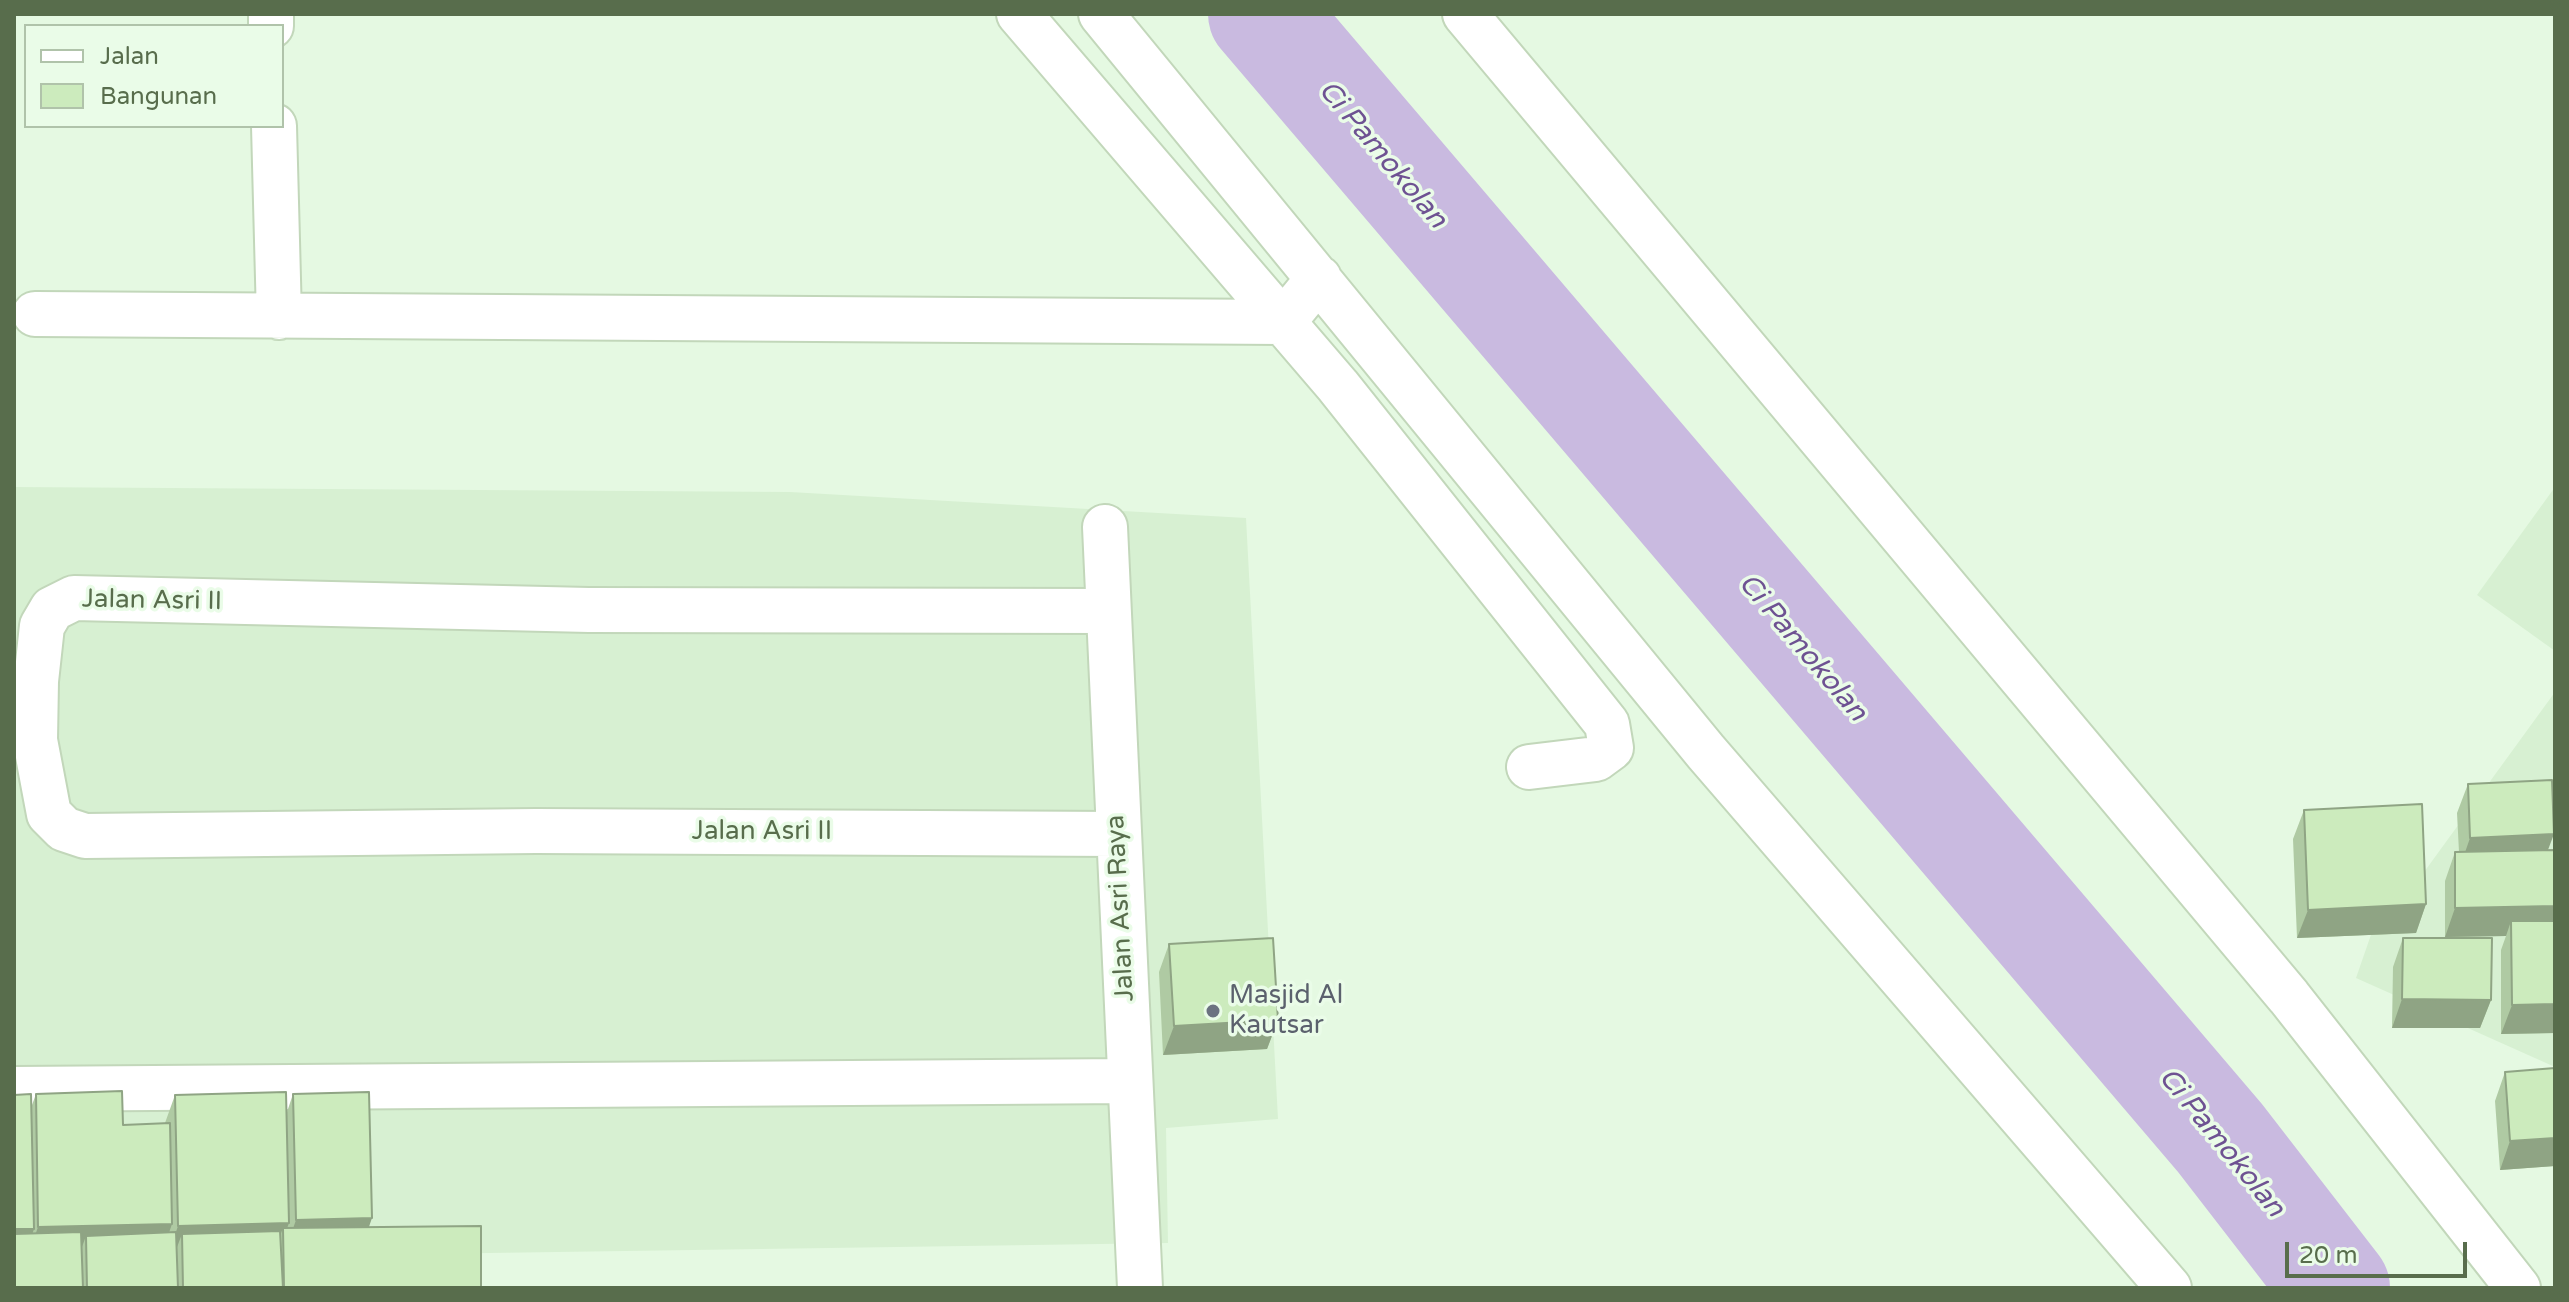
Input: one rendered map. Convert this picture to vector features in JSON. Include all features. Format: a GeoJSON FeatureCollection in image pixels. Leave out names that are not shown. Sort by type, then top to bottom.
{"type":"FeatureCollection","features":[{"type":"Feature","properties":{"kind":"street"},"geometry":{"type":"LineString","coordinates":[[1019,14],[1338,386],[1607,724],[1611,748],[1596,759],[1529,767]]}},
{"type":"Feature","properties":{"kind":"street"},"geometry":{"type":"LineString","coordinates":[[1101,14],[1706,752],[2169,1288]]}},
{"type":"Feature","properties":{"kind":"street"},"geometry":{"type":"LineString","coordinates":[[1465,14],[2289,997],[2518,1288]]}},
{"type":"Feature","properties":{"kind":"street"},"geometry":{"type":"LineString","coordinates":[[274,128],[279,317]]}},
{"type":"Feature","properties":{"kind":"street"},"geometry":{"type":"LineString","coordinates":[[1283,322],[1319,278]]}},
{"type":"Feature","properties":{"kind":"street"},"geometry":{"type":"LineString","coordinates":[[35,314],[1283,322]]}},
{"type":"Feature","properties":{"kind":"street"},"geometry":{"type":"LineString","coordinates":[[1338,386],[1375,347]]}},
{"type":"Feature","properties":{"kind":"street","name":"Jalan Asri Raya"},"geometry":{"type":"LineString","coordinates":[[1105,527],[1140,1288]]}},
{"type":"Feature","properties":{"kind":"street","name":"Jalan Asri II"},"geometry":{"type":"LineString","coordinates":[[1108,611],[589,610],[74,598],[52,609],[42,626],[36,681],[35,740],[49,814],[64,829],[85,836],[536,831],[1118,834]]}},
{"type":"Feature","properties":{"kind":"street"},"geometry":{"type":"LineString","coordinates":[[14,1089],[1129,1081]]}},
{"type":"Feature","properties":{"kind":"shaded area"},"geometry":{"type":"Polygon","coordinates":[[[14,487],[790,492],[1246,518],[1278,1119],[1166,1128],[1168,1243],[14,1260],[14,487]]]}},
{"type":"Feature","properties":{"kind":"shaded area"},"geometry":{"type":"Polygon","coordinates":[[[2555,487],[2555,651],[2477,595],[2555,487]]]}},
{"type":"Feature","properties":{"kind":"shaded area"},"geometry":{"type":"Polygon","coordinates":[[[2555,692],[2555,1067],[2356,978],[2391,877],[2411,890],[2555,692]]]}},
{"type":"Feature","properties":{"kind":"building"},"geometry":{"type":"Polygon","coordinates":[[[2552,780],[2554,834],[2470,838],[2468,784],[2552,780]]]}},
{"type":"Feature","properties":{"kind":"building"},"geometry":{"type":"Polygon","coordinates":[[[2422,804],[2426,904],[2308,910],[2304,810],[2422,804]]]}},
{"type":"Feature","properties":{"kind":"building"},"geometry":{"type":"Polygon","coordinates":[[[2555,850],[2555,906],[2455,908],[2455,852],[2555,850]]]}},
{"type":"Feature","properties":{"kind":"building"},"geometry":{"type":"Polygon","coordinates":[[[2511,921],[2555,921],[2555,1004],[2512,1005],[2511,921]]]}},
{"type":"Feature","properties":{"kind":"building"},"geometry":{"type":"Polygon","coordinates":[[[1273,938],[1278,1020],[1174,1026],[1169,944],[1273,938]]]}},
{"type":"Feature","properties":{"kind":"building"},"geometry":{"type":"Polygon","coordinates":[[[2403,938],[2492,938],[2491,1000],[2402,999],[2403,938]]]}},
{"type":"Feature","properties":{"kind":"building"},"geometry":{"type":"Polygon","coordinates":[[[2555,1068],[2555,1138],[2510,1141],[2505,1072],[2555,1068]]]}},
{"type":"Feature","properties":{"kind":"building"},"geometry":{"type":"Polygon","coordinates":[[[122,1091],[123,1125],[170,1123],[172,1224],[38,1227],[36,1094],[122,1091]]]}},
{"type":"Feature","properties":{"kind":"building"},"geometry":{"type":"Polygon","coordinates":[[[286,1092],[289,1223],[178,1226],[175,1095],[286,1092]]]}},
{"type":"Feature","properties":{"kind":"building"},"geometry":{"type":"Polygon","coordinates":[[[369,1092],[372,1218],[296,1220],[293,1094],[369,1092]]]}},
{"type":"Feature","properties":{"kind":"building"},"geometry":{"type":"Polygon","coordinates":[[[31,1094],[34,1229],[14,1229],[14,1095],[31,1094]]]}},
{"type":"Feature","properties":{"kind":"building"},"geometry":{"type":"Polygon","coordinates":[[[481,1226],[481,1288],[284,1288],[283,1228],[481,1226]]]}},
{"type":"Feature","properties":{"kind":"building"},"geometry":{"type":"Polygon","coordinates":[[[280,1231],[283,1288],[183,1288],[182,1234],[280,1231]]]}},
{"type":"Feature","properties":{"kind":"building"},"geometry":{"type":"Polygon","coordinates":[[[81,1232],[83,1288],[14,1288],[14,1234],[81,1232]]]}},
{"type":"Feature","properties":{"kind":"building"},"geometry":{"type":"Polygon","coordinates":[[[176,1232],[178,1288],[87,1288],[86,1236],[176,1232]]]}},
{"type":"Feature","properties":{"kind":"waterway","name":"Ci Pamokolan"},"geometry":{"type":"LineString","coordinates":[[1262,14],[2220,1138],[2336,1288]]}},
{"type":"Feature","properties":{"kind":"place","name":"Masjid Al Kautsar"},"geometry":{"type":"Point","coordinates":[1213,1011]}}]}
